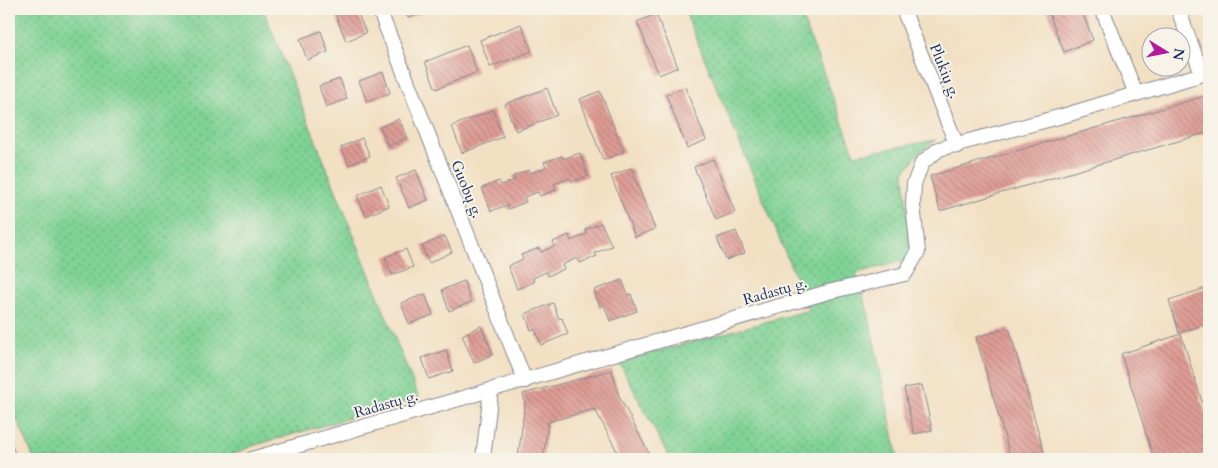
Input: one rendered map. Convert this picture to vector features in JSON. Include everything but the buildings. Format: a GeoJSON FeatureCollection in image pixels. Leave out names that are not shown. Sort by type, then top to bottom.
{"type":"FeatureCollection","features":[{"type":"Feature","properties":{"kind":"street","name":"Guobų g."},"geometry":{"type":"LineString","coordinates":[[379,9],[525,381]]}},
{"type":"Feature","properties":{"kind":"street","name":"Plukių g."},"geometry":{"type":"LineString","coordinates":[[903,9],[957,146]]}},
{"type":"Feature","properties":{"kind":"street"},"geometry":{"type":"LineString","coordinates":[[1102,9],[1136,94]]}},
{"type":"Feature","properties":{"kind":"street"},"geometry":{"type":"LineString","coordinates":[[1178,9],[1205,73]]}},
{"type":"Feature","properties":{"kind":"street","name":"Radastų g."},"geometry":{"type":"LineString","coordinates":[[252,459],[828,292],[905,274],[918,252],[914,184],[922,163],[939,149],[957,146],[1205,73]]}},
{"type":"Feature","properties":{"kind":"street"},"geometry":{"type":"LineString","coordinates":[[483,459],[491,390]]}},
{"type":"Feature","properties":{"kind":"green space"},"geometry":{"type":"Polygon","coordinates":[[[9,9],[263,9],[419,398],[252,446],[223,459],[34,459],[9,400],[9,9]]]}},
{"type":"Feature","properties":{"kind":"green space"},"geometry":{"type":"Polygon","coordinates":[[[684,9],[799,9],[855,155],[936,140],[919,152],[904,173],[911,259],[856,273],[868,312],[898,459],[670,459],[619,362],[809,310],[684,9]]]}}]}
